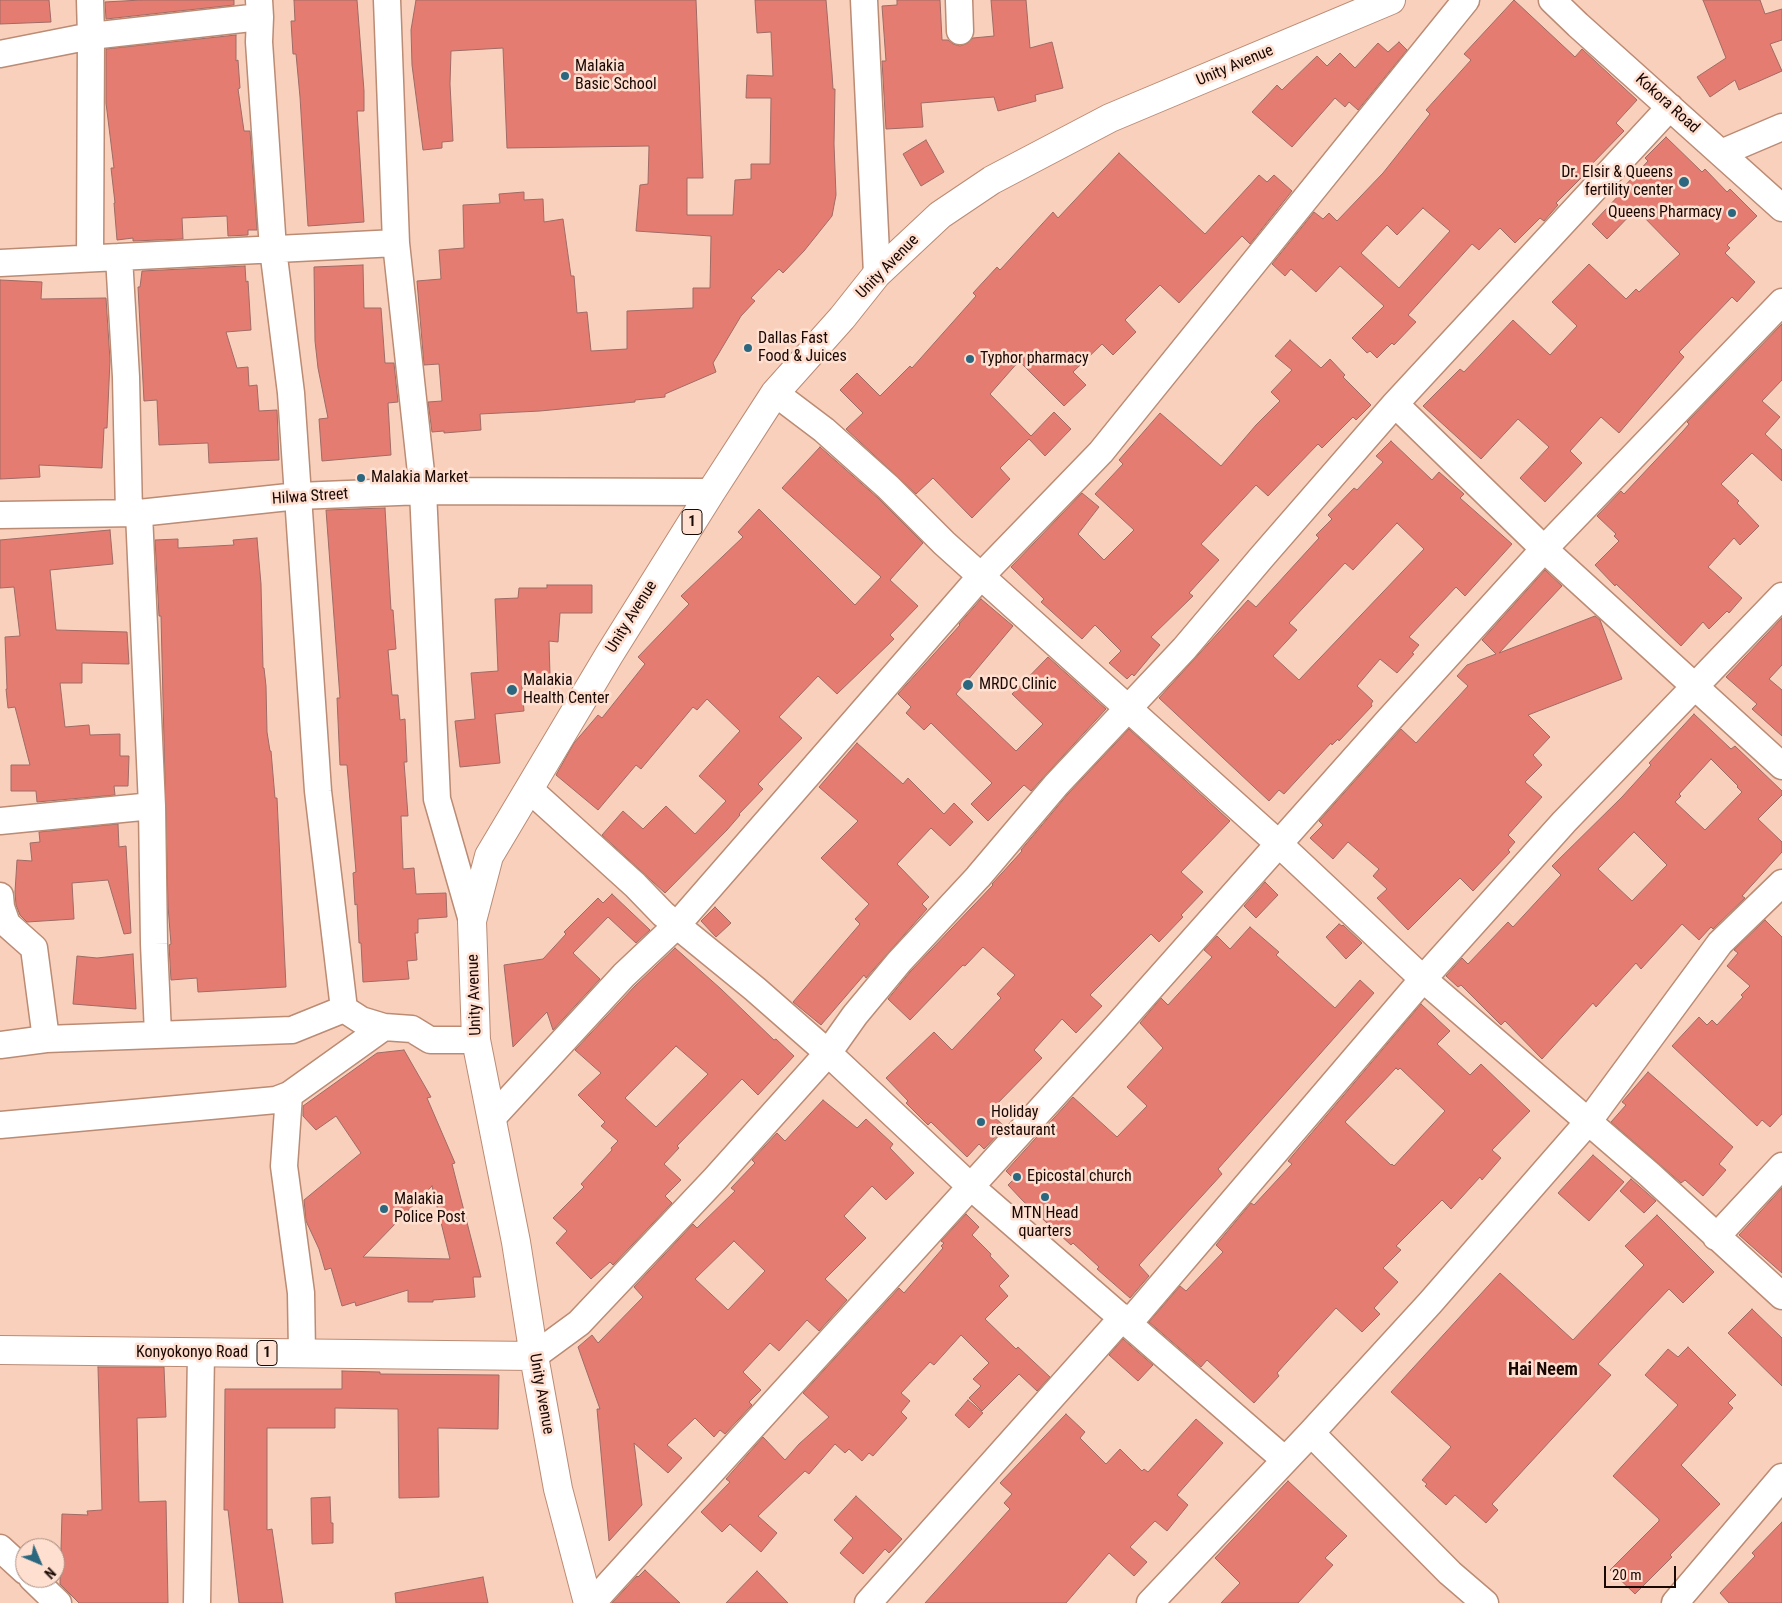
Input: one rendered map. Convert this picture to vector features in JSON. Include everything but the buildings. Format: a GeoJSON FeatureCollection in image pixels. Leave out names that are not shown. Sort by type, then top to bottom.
{"type":"FeatureCollection","features":[{"type":"Feature","properties":{"kind":"main road","name":"Unity Avenue"},"geometry":{"type":"LineString","coordinates":[[590,1603],[558,1489],[516,1242],[476,1040],[472,921],[489,856],[609,654],[775,393],[842,318],[877,274],[940,215],[992,180],[1110,118],[1391,0]]}},
{"type":"Feature","properties":{"kind":"main road","name":"Konyokonyo Road"},"geometry":{"type":"LineString","coordinates":[[0,1350],[201,1354],[302,1352],[534,1356]]}},
{"type":"Feature","properties":{"kind":"street"},"geometry":{"type":"LineString","coordinates":[[90,0],[90,258]]}},
{"type":"Feature","properties":{"kind":"street"},"geometry":{"type":"LineString","coordinates":[[387,0],[396,243],[423,491],[438,799],[472,921]]}},
{"type":"Feature","properties":{"kind":"street"},"geometry":{"type":"LineString","coordinates":[[864,0],[877,274]]}},
{"type":"Feature","properties":{"kind":"street"},"geometry":{"type":"LineString","coordinates":[[959,0],[960,31]]}},
{"type":"Feature","properties":{"kind":"street"},"geometry":{"type":"LineString","coordinates":[[492,1118],[624,976],[676,926],[982,576],[1100,452],[1466,0]]}},
{"type":"Feature","properties":{"kind":"street","name":"Kokora Road"},"geometry":{"type":"LineString","coordinates":[[1552,0],[1782,208]]}},
{"type":"Feature","properties":{"kind":"street"},"geometry":{"type":"LineString","coordinates":[[0,54],[91,36],[260,8],[259,42],[274,249],[291,393],[318,792],[344,1009],[360,1020],[384,1027],[412,1028],[430,1040],[476,1040]]}},
{"type":"Feature","properties":{"kind":"street"},"geometry":{"type":"LineString","coordinates":[[534,1356],[579,1323],[715,1179],[828,1053],[854,1014],[899,962],[978,877],[1056,785],[1184,649],[1395,404],[1670,107]]}},
{"type":"Feature","properties":{"kind":"street"},"geometry":{"type":"LineString","coordinates":[[1721,153],[1782,127]]}},
{"type":"Feature","properties":{"kind":"street"},"geometry":{"type":"LineString","coordinates":[[0,263],[396,243]]}},
{"type":"Feature","properties":{"kind":"street"},"geometry":{"type":"LineString","coordinates":[[119,257],[152,806],[158,1034]]}},
{"type":"Feature","properties":{"kind":"street"},"geometry":{"type":"LineString","coordinates":[[590,1603],[845,1326],[1115,1028],[1544,549],[1782,302]]}},
{"type":"Feature","properties":{"kind":"street"},"geometry":{"type":"LineString","coordinates":[[775,393],[824,430],[888,487],[944,543],[1279,844],[1423,979],[1649,1174],[1782,1296]]}},
{"type":"Feature","properties":{"kind":"street"},"geometry":{"type":"LineString","coordinates":[[1395,404],[1544,549],[1782,766]]}},
{"type":"Feature","properties":{"kind":"street","name":"Hilwa Street"},"geometry":{"type":"LineString","coordinates":[[0,515],[134,513],[298,496],[423,491],[711,492]]}},
{"type":"Feature","properties":{"kind":"street"},"geometry":{"type":"LineString","coordinates":[[868,1603],[1126,1320],[1423,979],[1564,822],[1782,596]]}},
{"type":"Feature","properties":{"kind":"street"},"geometry":{"type":"LineString","coordinates":[[529,789],[635,885],[676,926],[755,989],[828,1053],[970,1186],[1285,1460]]}},
{"type":"Feature","properties":{"kind":"street"},"geometry":{"type":"LineString","coordinates":[[0,821],[152,806]]}},
{"type":"Feature","properties":{"kind":"street"},"geometry":{"type":"LineString","coordinates":[[1150,1603],[1311,1433],[1430,1303],[1588,1122],[1720,943],[1782,883]]}},
{"type":"Feature","properties":{"kind":"street"},"geometry":{"type":"LineString","coordinates":[[0,896],[6,924],[34,948],[46,1039]]}},
{"type":"Feature","properties":{"kind":"street"},"geometry":{"type":"LineString","coordinates":[[0,1045],[46,1039],[292,1030],[344,1009]]}},
{"type":"Feature","properties":{"kind":"street"},"geometry":{"type":"LineString","coordinates":[[0,1125],[276,1100],[289,1095],[384,1027]]}},
{"type":"Feature","properties":{"kind":"street"},"geometry":{"type":"LineString","coordinates":[[289,1095],[284,1166],[301,1294],[302,1352]]}},
{"type":"Feature","properties":{"kind":"street"},"geometry":{"type":"LineString","coordinates":[[1716,1236],[1782,1166]]}},
{"type":"Feature","properties":{"kind":"street"},"geometry":{"type":"LineString","coordinates":[[196,1603],[201,1354]]}},
{"type":"Feature","properties":{"kind":"street"},"geometry":{"type":"LineString","coordinates":[[1311,1433],[1450,1573],[1485,1603]]}},
{"type":"Feature","properties":{"kind":"street"},"geometry":{"type":"LineString","coordinates":[[1680,1601],[1782,1477]]}},
{"type":"Feature","properties":{"kind":"street"},"geometry":{"type":"LineString","coordinates":[[0,1548],[15,1562]]}},
{"type":"Feature","properties":{"kind":"street"},"geometry":{"type":"LineString","coordinates":[[42,1588],[58,1603]]}},
{"type":"Feature","properties":{"kind":"place","name":"Malakia Basic School"},"geometry":{"type":"Point","coordinates":[565,76]}},
{"type":"Feature","properties":{"kind":"place","name":"Dr. Elsir & Queens fertility center"},"geometry":{"type":"Point","coordinates":[1684,182]}},
{"type":"Feature","properties":{"kind":"place","name":"Queens Pharmacy"},"geometry":{"type":"Point","coordinates":[1732,213]}},
{"type":"Feature","properties":{"kind":"place","name":"Dallas Fast Food & Juices"},"geometry":{"type":"Point","coordinates":[748,348]}},
{"type":"Feature","properties":{"kind":"place","name":"Typhor pharmacy"},"geometry":{"type":"Point","coordinates":[970,359]}},
{"type":"Feature","properties":{"kind":"place","name":"Malakia Market"},"geometry":{"type":"Point","coordinates":[361,478]}},
{"type":"Feature","properties":{"kind":"place","name":"MRDC Clinic"},"geometry":{"type":"Point","coordinates":[968,685]}},
{"type":"Feature","properties":{"kind":"place","name":"Malakia Health Center"},"geometry":{"type":"Point","coordinates":[512,690]}},
{"type":"Feature","properties":{"kind":"place","name":"Holiday restaurant"},"geometry":{"type":"Point","coordinates":[981,1122]}},
{"type":"Feature","properties":{"kind":"place","name":"Epicostal church"},"geometry":{"type":"Point","coordinates":[1017,1177]}},
{"type":"Feature","properties":{"kind":"place","name":"MTN Head quarters"},"geometry":{"type":"Point","coordinates":[1045,1197]}},
{"type":"Feature","properties":{"kind":"place","name":"Malakia Police Post"},"geometry":{"type":"Point","coordinates":[384,1209]}},
{"type":"Feature","properties":{"kind":"district","name":"Hai Neem"},"geometry":{"type":"Point","coordinates":[1543,1370]}}]}
